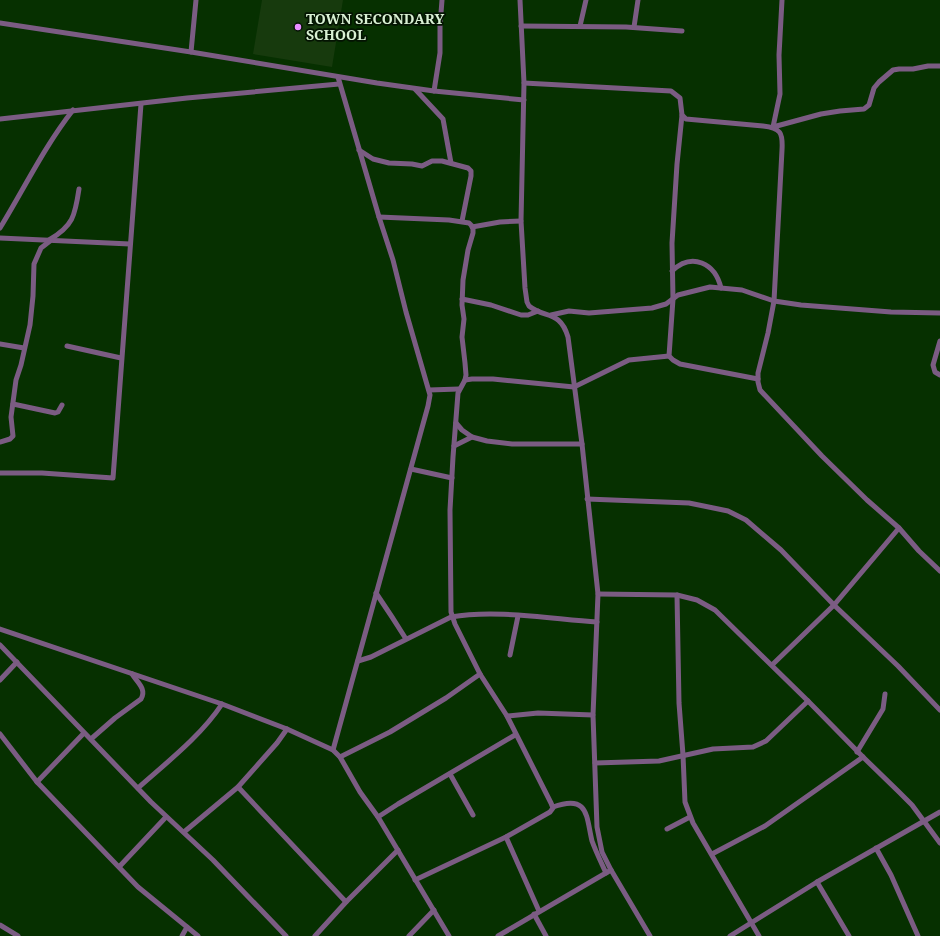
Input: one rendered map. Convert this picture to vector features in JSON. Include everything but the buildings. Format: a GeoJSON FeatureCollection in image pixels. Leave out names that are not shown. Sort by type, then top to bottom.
{"type":"FeatureCollection","features":[{"type":"Feature","properties":{"kind":"street"},"geometry":{"type":"LineString","coordinates":[[190,52],[196,0]]}},
{"type":"Feature","properties":{"kind":"street"},"geometry":{"type":"LineString","coordinates":[[434,91],[440,53],[442,0]]}},
{"type":"Feature","properties":{"kind":"street"},"geometry":{"type":"LineString","coordinates":[[520,0],[524,84],[521,221],[523,274],[526,298],[529,306],[538,311],[551,315],[559,321],[566,331],[570,350],[582,444],[598,594],[593,715],[597,827],[608,871]]}},
{"type":"Feature","properties":{"kind":"street"},"geometry":{"type":"LineString","coordinates":[[580,26],[586,0]]}},
{"type":"Feature","properties":{"kind":"street"},"geometry":{"type":"LineString","coordinates":[[634,27],[638,0]]}},
{"type":"Feature","properties":{"kind":"street"},"geometry":{"type":"LineString","coordinates":[[773,128],[780,94],[779,55],[782,0]]}},
{"type":"Feature","properties":{"kind":"street"},"geometry":{"type":"LineString","coordinates":[[0,23],[416,89],[524,100]]}},
{"type":"Feature","properties":{"kind":"street"},"geometry":{"type":"LineString","coordinates":[[521,26],[634,27],[682,31]]}},
{"type":"Feature","properties":{"kind":"street"},"geometry":{"type":"LineString","coordinates":[[773,128],[821,114],[864,109],[868,105],[874,88],[893,70],[940,66]]}},
{"type":"Feature","properties":{"kind":"street"},"geometry":{"type":"LineString","coordinates":[[333,750],[430,395],[406,312],[393,260],[338,77]]}},
{"type":"Feature","properties":{"kind":"street"},"geometry":{"type":"LineString","coordinates":[[0,119],[187,98],[339,84]]}},
{"type":"Feature","properties":{"kind":"street"},"geometry":{"type":"LineString","coordinates":[[524,84],[671,91],[678,96],[682,115],[672,243],[673,299],[670,356],[673,360],[680,364],[758,379]]}},
{"type":"Feature","properties":{"kind":"street"},"geometry":{"type":"LineString","coordinates":[[416,89],[443,119],[451,163]]}},
{"type":"Feature","properties":{"kind":"street"},"geometry":{"type":"LineString","coordinates":[[0,473],[42,473],[113,478],[141,104]]}},
{"type":"Feature","properties":{"kind":"street"},"geometry":{"type":"LineString","coordinates":[[0,228],[38,165],[48,144],[73,110]]}},
{"type":"Feature","properties":{"kind":"street"},"geometry":{"type":"LineString","coordinates":[[682,115],[684,118],[689,120],[763,126],[773,128],[780,132],[782,140],[774,301],[758,385],[763,394],[867,500],[899,528],[940,571]]}},
{"type":"Feature","properties":{"kind":"street"},"geometry":{"type":"LineString","coordinates":[[359,150],[373,159],[389,163],[422,166],[434,161],[444,161],[468,168],[471,172],[462,221]]}},
{"type":"Feature","properties":{"kind":"street"},"geometry":{"type":"LineString","coordinates":[[0,442],[10,439],[13,436],[10,420],[16,380],[21,365],[32,306],[34,264],[40,248],[62,232],[70,223],[79,189]]}},
{"type":"Feature","properties":{"kind":"street"},"geometry":{"type":"LineString","coordinates":[[379,217],[462,221],[470,224],[472,227],[473,233],[468,250],[463,280],[462,299],[464,319],[462,337],[466,363],[465,380],[459,389],[450,510],[451,617],[480,674],[507,716],[553,807]]}},
{"type":"Feature","properties":{"kind":"street"},"geometry":{"type":"LineString","coordinates":[[472,227],[500,222],[521,221]]}},
{"type":"Feature","properties":{"kind":"street"},"geometry":{"type":"LineString","coordinates":[[0,238],[130,244]]}},
{"type":"Feature","properties":{"kind":"street"},"geometry":{"type":"LineString","coordinates":[[672,271],[682,263],[700,262],[715,273],[721,288]]}},
{"type":"Feature","properties":{"kind":"street"},"geometry":{"type":"LineString","coordinates":[[551,315],[569,311],[589,313],[652,308],[666,304],[678,295],[709,287],[742,290],[774,301],[809,306],[891,312],[940,313]]}},
{"type":"Feature","properties":{"kind":"street"},"geometry":{"type":"LineString","coordinates":[[462,299],[491,305],[521,315],[528,315],[538,311]]}},
{"type":"Feature","properties":{"kind":"street"},"geometry":{"type":"LineString","coordinates":[[940,341],[933,366],[935,372],[940,375]]}},
{"type":"Feature","properties":{"kind":"street"},"geometry":{"type":"LineString","coordinates":[[0,344],[24,348]]}},
{"type":"Feature","properties":{"kind":"street"},"geometry":{"type":"LineString","coordinates":[[67,346],[121,358]]}},
{"type":"Feature","properties":{"kind":"street"},"geometry":{"type":"LineString","coordinates":[[465,380],[493,379],[574,387],[626,361],[670,356]]}},
{"type":"Feature","properties":{"kind":"street"},"geometry":{"type":"LineString","coordinates":[[429,390],[459,389]]}},
{"type":"Feature","properties":{"kind":"street"},"geometry":{"type":"LineString","coordinates":[[13,404],[53,413],[58,412],[62,405]]}},
{"type":"Feature","properties":{"kind":"street"},"geometry":{"type":"LineString","coordinates":[[456,423],[462,430],[472,437],[487,441],[512,444],[582,444]]}},
{"type":"Feature","properties":{"kind":"street"},"geometry":{"type":"LineString","coordinates":[[454,446],[472,437]]}},
{"type":"Feature","properties":{"kind":"street"},"geometry":{"type":"LineString","coordinates":[[411,469],[452,478]]}},
{"type":"Feature","properties":{"kind":"street"},"geometry":{"type":"LineString","coordinates":[[587,499],[689,504],[717,508],[736,514],[768,538],[834,605],[898,666],[940,710]]}},
{"type":"Feature","properties":{"kind":"street"},"geometry":{"type":"LineString","coordinates":[[772,665],[834,605],[899,528]]}},
{"type":"Feature","properties":{"kind":"street"},"geometry":{"type":"LineString","coordinates":[[376,593],[406,639]]}},
{"type":"Feature","properties":{"kind":"street"},"geometry":{"type":"LineString","coordinates":[[598,594],[677,595],[697,600],[715,610],[899,792],[924,821],[940,843]]}},
{"type":"Feature","properties":{"kind":"street"},"geometry":{"type":"LineString","coordinates":[[677,595],[679,703],[684,797],[690,817],[759,936]]}},
{"type":"Feature","properties":{"kind":"street"},"geometry":{"type":"LineString","coordinates":[[358,661],[371,657],[451,617],[463,615],[482,614],[597,622]]}},
{"type":"Feature","properties":{"kind":"street"},"geometry":{"type":"LineString","coordinates":[[510,655],[518,616]]}},
{"type":"Feature","properties":{"kind":"street"},"geometry":{"type":"LineString","coordinates":[[0,629],[222,704],[287,729],[333,750],[340,757],[360,792],[378,817],[449,936]]}},
{"type":"Feature","properties":{"kind":"street"},"geometry":{"type":"LineString","coordinates":[[0,645],[166,817],[213,860],[286,936]]}},
{"type":"Feature","properties":{"kind":"street"},"geometry":{"type":"LineString","coordinates":[[0,680],[17,662]]}},
{"type":"Feature","properties":{"kind":"street"},"geometry":{"type":"LineString","coordinates":[[91,740],[115,718],[142,699],[144,690],[132,674]]}},
{"type":"Feature","properties":{"kind":"street"},"geometry":{"type":"LineString","coordinates":[[340,757],[390,732],[446,698],[480,674]]}},
{"type":"Feature","properties":{"kind":"street"},"geometry":{"type":"LineString","coordinates":[[857,752],[883,709],[885,694]]}},
{"type":"Feature","properties":{"kind":"street"},"geometry":{"type":"LineString","coordinates":[[595,763],[659,761],[713,750],[753,747],[777,732],[808,701]]}},
{"type":"Feature","properties":{"kind":"street"},"geometry":{"type":"LineString","coordinates":[[138,788],[215,715],[222,704]]}},
{"type":"Feature","properties":{"kind":"street"},"geometry":{"type":"LineString","coordinates":[[507,716],[538,713],[593,715]]}},
{"type":"Feature","properties":{"kind":"street"},"geometry":{"type":"LineString","coordinates":[[184,832],[238,787],[277,743],[287,729]]}},
{"type":"Feature","properties":{"kind":"street"},"geometry":{"type":"LineString","coordinates":[[37,782],[84,733]]}},
{"type":"Feature","properties":{"kind":"street"},"geometry":{"type":"LineString","coordinates":[[0,734],[37,782],[118,867],[138,887],[198,936]]}},
{"type":"Feature","properties":{"kind":"street"},"geometry":{"type":"LineString","coordinates":[[378,817],[515,734]]}},
{"type":"Feature","properties":{"kind":"street"},"geometry":{"type":"LineString","coordinates":[[712,854],[765,826],[863,757]]}},
{"type":"Feature","properties":{"kind":"street"},"geometry":{"type":"LineString","coordinates":[[450,774],[473,815]]}},
{"type":"Feature","properties":{"kind":"street"},"geometry":{"type":"LineString","coordinates":[[238,787],[346,902]]}},
{"type":"Feature","properties":{"kind":"street"},"geometry":{"type":"LineString","coordinates":[[415,880],[506,836],[550,812],[553,807],[574,803],[582,808],[587,815],[593,842],[608,871],[650,936]]}},
{"type":"Feature","properties":{"kind":"street"},"geometry":{"type":"LineString","coordinates":[[730,936],[817,882],[924,821],[936,816],[940,812]]}},
{"type":"Feature","properties":{"kind":"street"},"geometry":{"type":"LineString","coordinates":[[118,867],[166,817]]}},
{"type":"Feature","properties":{"kind":"street"},"geometry":{"type":"LineString","coordinates":[[666,829],[690,817]]}},
{"type":"Feature","properties":{"kind":"street"},"geometry":{"type":"LineString","coordinates":[[506,836],[546,936]]}},
{"type":"Feature","properties":{"kind":"street"},"geometry":{"type":"LineString","coordinates":[[876,848],[891,875],[918,936]]}},
{"type":"Feature","properties":{"kind":"street"},"geometry":{"type":"LineString","coordinates":[[315,936],[346,902],[398,850]]}},
{"type":"Feature","properties":{"kind":"street"},"geometry":{"type":"LineString","coordinates":[[498,936],[608,871]]}},
{"type":"Feature","properties":{"kind":"street"},"geometry":{"type":"LineString","coordinates":[[817,882],[849,936]]}},
{"type":"Feature","properties":{"kind":"street"},"geometry":{"type":"LineString","coordinates":[[409,936],[434,910]]}},
{"type":"Feature","properties":{"kind":"street"},"geometry":{"type":"LineString","coordinates":[[0,925],[18,936]]}},
{"type":"Feature","properties":{"kind":"street"},"geometry":{"type":"LineString","coordinates":[[182,936],[187,926]]}},
{"type":"Feature","properties":{"kind":"shaded area","name":"TOWN SECONDARY SCHOOL"},"geometry":{"type":"Polygon","coordinates":[[[262,0],[343,0],[332,67],[253,54],[262,0]]]}},
{"type":"Feature","properties":{"kind":"place","name":"TOWN SECONDARY SCHOOL"},"geometry":{"type":"Point","coordinates":[298,27]}}]}
